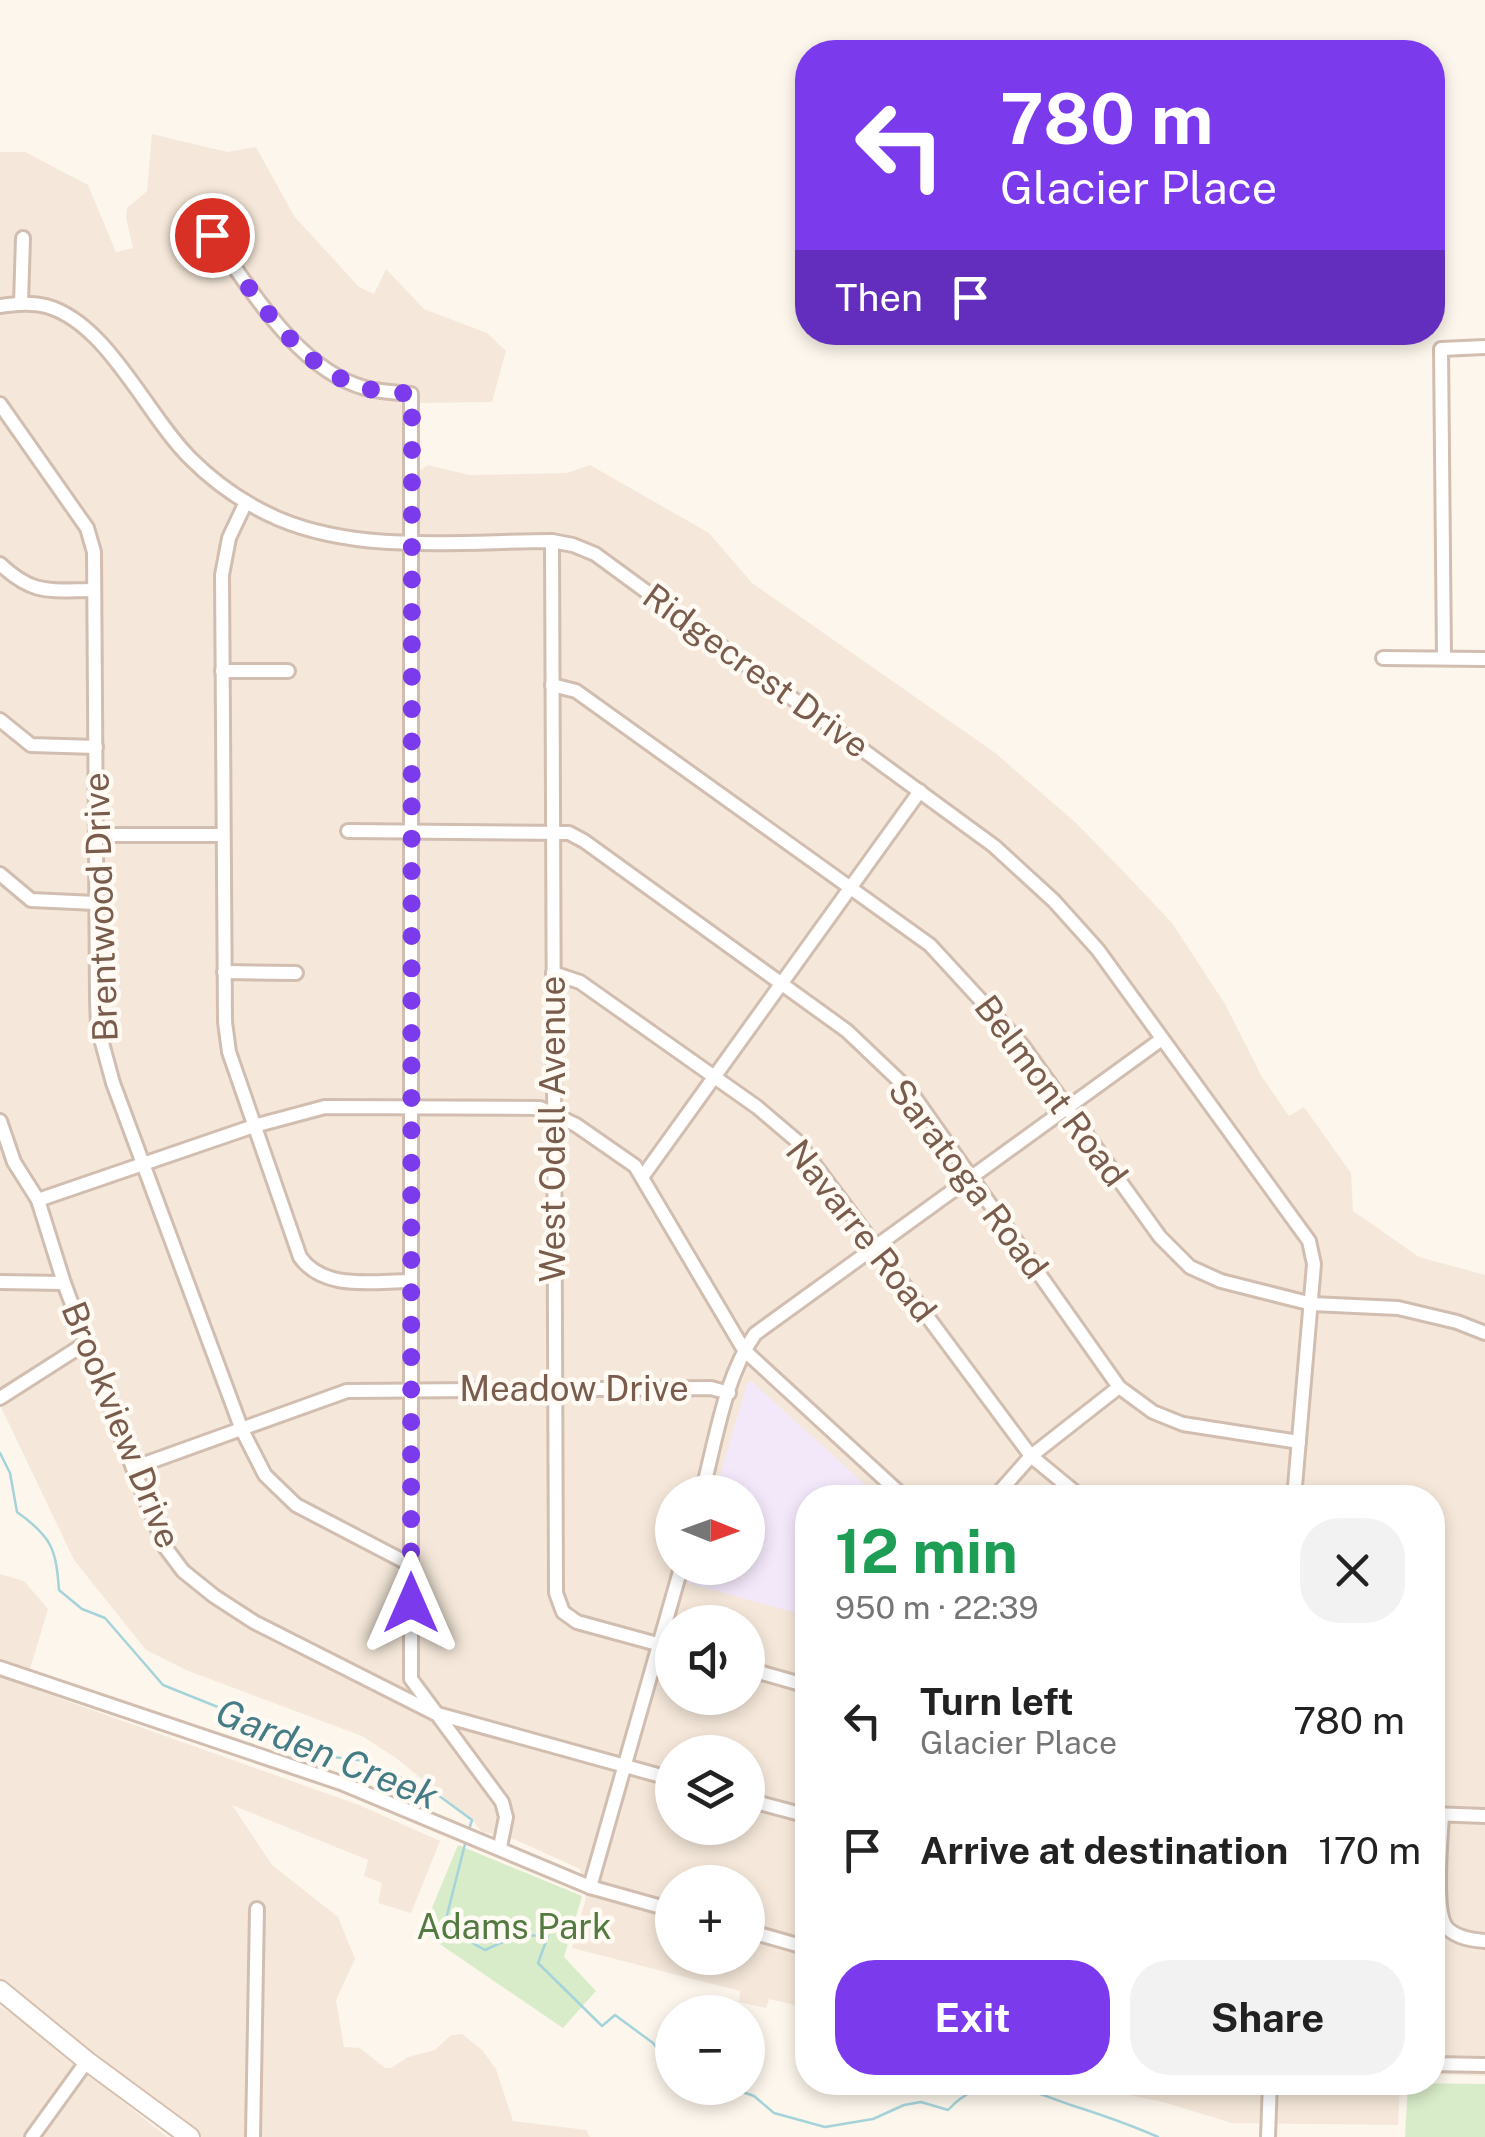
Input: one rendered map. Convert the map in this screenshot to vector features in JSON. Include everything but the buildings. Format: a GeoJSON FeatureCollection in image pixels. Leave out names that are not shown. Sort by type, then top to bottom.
{"type":"FeatureCollection","features":[{"type":"Feature","properties":{"kind":"main road"},"geometry":{"type":"LineString","coordinates":[[0,1990],[183,2135]]}},
{"type":"Feature","properties":{"kind":"street"},"geometry":{"type":"LineString","coordinates":[[212,235],[272,319],[323,370],[364,388],[412,394],[411,1679],[502,1802],[506,1817],[500,1847]]}},
{"type":"Feature","properties":{"kind":"street"},"geometry":{"type":"LineString","coordinates":[[21,304],[23,238]]}},
{"type":"Feature","properties":{"kind":"street","name":"Ridgecrest Drive"},"geometry":{"type":"LineString","coordinates":[[0,306],[21,304],[55,310],[82,324],[190,459],[246,502],[304,528],[357,538],[412,542],[552,541],[595,554],[994,846],[1054,901],[1098,950],[1305,1234],[1314,1264],[1295,1485]]}},
{"type":"Feature","properties":{"kind":"street"},"geometry":{"type":"LineString","coordinates":[[1444,658],[1441,349],[1485,347]]}},
{"type":"Feature","properties":{"kind":"street","name":"Brentwood Drive"},"geometry":{"type":"LineString","coordinates":[[0,404],[87,528],[94,552],[98,1028],[104,1056],[242,1430],[265,1475],[296,1505],[411,1565]]}},
{"type":"Feature","properties":{"kind":"street"},"geometry":{"type":"LineString","coordinates":[[246,502],[223,558],[224,972],[229,1052],[300,1258],[308,1268],[330,1280],[410,1281]]}},
{"type":"Feature","properties":{"kind":"street","name":"West Odell Avenue"},"geometry":{"type":"LineString","coordinates":[[552,541],[556,1592],[563,1612],[577,1622],[655,1643]]}},
{"type":"Feature","properties":{"kind":"street"},"geometry":{"type":"LineString","coordinates":[[0,564],[21,583],[42,590],[94,590]]}},
{"type":"Feature","properties":{"kind":"street"},"geometry":{"type":"LineString","coordinates":[[1383,658],[1485,659]]}},
{"type":"Feature","properties":{"kind":"street"},"geometry":{"type":"LineString","coordinates":[[222,671],[288,671]]}},
{"type":"Feature","properties":{"kind":"street","name":"Belmont Road"},"geometry":{"type":"LineString","coordinates":[[552,685],[576,691],[930,945],[1022,1044],[1160,1237],[1190,1267],[1220,1281],[1312,1304],[1398,1308],[1456,1322],[1485,1334]]}},
{"type":"Feature","properties":{"kind":"street"},"geometry":{"type":"LineString","coordinates":[[0,720],[31,746],[96,747]]}},
{"type":"Feature","properties":{"kind":"street"},"geometry":{"type":"LineString","coordinates":[[643,1176],[920,791]]}},
{"type":"Feature","properties":{"kind":"street","name":"Saratoga Road"},"geometry":{"type":"LineString","coordinates":[[348,830],[568,833],[584,841],[847,1031],[910,1091],[1119,1387],[1152,1412],[1182,1424],[1298,1442]]}},
{"type":"Feature","properties":{"kind":"street"},"geometry":{"type":"LineString","coordinates":[[96,836],[223,835]]}},
{"type":"Feature","properties":{"kind":"street"},"geometry":{"type":"LineString","coordinates":[[0,874],[31,900],[96,903]]}},
{"type":"Feature","properties":{"kind":"street"},"geometry":{"type":"LineString","coordinates":[[224,972],[296,974]]}},
{"type":"Feature","properties":{"kind":"street","name":"Navarre Road"},"geometry":{"type":"LineString","coordinates":[[552,974],[580,982],[757,1107],[796,1142],[1032,1456],[1067,1485]]}},
{"type":"Feature","properties":{"kind":"street"},"geometry":{"type":"LineString","coordinates":[[706,1475],[728,1393],[744,1350],[755,1334],[1162,1039]]}},
{"type":"Feature","properties":{"kind":"street"},"geometry":{"type":"LineString","coordinates":[[38,1200],[254,1126],[325,1107],[540,1108],[605,1145],[643,1176],[744,1350],[891,1485]]}},
{"type":"Feature","properties":{"kind":"street","name":"Brookview Drive"},"geometry":{"type":"LineString","coordinates":[[0,1122],[7,1162],[38,1200],[86,1342],[165,1546],[184,1570],[214,1596],[254,1622],[434,1713]]}},
{"type":"Feature","properties":{"kind":"street"},"geometry":{"type":"LineString","coordinates":[[0,1282],[64,1282]]}},
{"type":"Feature","properties":{"kind":"street"},"geometry":{"type":"LineString","coordinates":[[0,1398],[86,1342]]}},
{"type":"Feature","properties":{"kind":"street"},"geometry":{"type":"LineString","coordinates":[[1006,1485],[1032,1456],[1119,1387]]}},
{"type":"Feature","properties":{"kind":"street","name":"Meadow Drive"},"geometry":{"type":"LineString","coordinates":[[133,1468],[348,1391],[710,1388],[728,1393]]}},
{"type":"Feature","properties":{"kind":"street"},"geometry":{"type":"LineString","coordinates":[[0,1668],[341,1783],[590,1887],[655,1905]]}},
{"type":"Feature","properties":{"kind":"street"},"geometry":{"type":"LineString","coordinates":[[765,1674],[795,1682]]}},
{"type":"Feature","properties":{"kind":"street"},"geometry":{"type":"LineString","coordinates":[[590,1887],[655,1679]]}},
{"type":"Feature","properties":{"kind":"street"},"geometry":{"type":"LineString","coordinates":[[434,1713],[655,1775]]}},
{"type":"Feature","properties":{"kind":"street"},"geometry":{"type":"LineString","coordinates":[[765,1805],[795,1813]]}},
{"type":"Feature","properties":{"kind":"street"},"geometry":{"type":"LineString","coordinates":[[1445,1815],[1485,1816]]}},
{"type":"Feature","properties":{"kind":"street"},"geometry":{"type":"LineString","coordinates":[[253,2137],[257,1909]]}},
{"type":"Feature","properties":{"kind":"street"},"geometry":{"type":"LineString","coordinates":[[1445,1923],[1468,1940],[1485,1940]]}},
{"type":"Feature","properties":{"kind":"street"},"geometry":{"type":"LineString","coordinates":[[765,1936],[795,1944]]}},
{"type":"Feature","properties":{"kind":"street"},"geometry":{"type":"LineString","coordinates":[[32,2137],[88,2061]]}},
{"type":"Feature","properties":{"kind":"street"},"geometry":{"type":"LineString","coordinates":[[1445,2064],[1485,2065]]}},
{"type":"Feature","properties":{"kind":"street"},"geometry":{"type":"LineString","coordinates":[[1268,2137],[1270,2095]]}},
{"type":"Feature","properties":{"kind":"shaded area"},"geometry":{"type":"Polygon","coordinates":[[[152,134],[227,152],[256,147],[294,216],[359,287],[374,294],[386,269],[424,309],[487,333],[506,351],[492,402],[419,403],[419,471],[428,465],[469,475],[567,473],[590,465],[709,533],[752,583],[994,752],[1075,822],[1122,870],[1172,923],[1225,1004],[1262,1077],[1289,1116],[1304,1107],[1351,1173],[1353,1211],[1419,1257],[1485,1275],[1485,2076],[1445,2074],[1445,1485],[795,1485],[795,2005],[769,1999],[766,2008],[765,1995],[740,1995],[740,1991],[677,1975],[765,1975],[765,1865],[655,1865],[655,1969],[572,1948],[586,1898],[580,1869],[516,1840],[482,1832],[396,1758],[362,1736],[186,1670],[146,1650],[74,1560],[0,1405],[0,152],[25,152],[88,185],[116,252],[133,248],[127,208],[147,191],[152,134]]]}},
{"type":"Feature","properties":{"kind":"shaded area"},"geometry":{"type":"Polygon","coordinates":[[[751,1381],[866,1485],[795,1485],[795,1613],[695,1585],[765,1585],[765,1475],[720,1475],[751,1381]]]}},
{"type":"Feature","properties":{"kind":"shaded area"},"geometry":{"type":"Polygon","coordinates":[[[0,1574],[24,1581],[48,1609],[25,1686],[359,1805],[440,1841],[411,1913],[378,1903],[382,1883],[364,1876],[368,1860],[232,1805],[272,1865],[338,1917],[355,1959],[336,2000],[344,2047],[360,2048],[385,2068],[391,2068],[408,2057],[435,2050],[451,2035],[462,2034],[482,2050],[496,2069],[513,2121],[586,2130],[590,2137],[202,2137],[0,1982],[0,1574]]]}},
{"type":"Feature","properties":{"kind":"shaded area"},"geometry":{"type":"Polygon","coordinates":[[[0,2006],[31,2028],[167,2137],[0,2137],[0,2006]]]}},
{"type":"Feature","properties":{"kind":"shaded area"},"geometry":{"type":"Polygon","coordinates":[[[1128,2095],[1399,2095],[1398,2125],[1232,2123],[1128,2095]]]}},
{"type":"Feature","properties":{"kind":"green space","name":"Adams Park"},"geometry":{"type":"Polygon","coordinates":[[[458,1845],[582,1896],[564,1957],[596,1991],[563,2028],[422,1932],[458,1845]]]}},
{"type":"Feature","properties":{"kind":"green space"},"geometry":{"type":"Polygon","coordinates":[[[1445,2083],[1485,2084],[1485,2137],[1405,2137],[1407,2095],[1445,2095],[1445,2083]]]}},
{"type":"Feature","properties":{"kind":"waterway","name":"Garden Creek"},"geometry":{"type":"LineString","coordinates":[[0,1453],[10,1473],[17,1512],[50,1545],[59,1590],[82,1609],[105,1618],[163,1685],[275,1730],[317,1755],[365,1761],[438,1795],[472,1820],[468,1832]]}},
{"type":"Feature","properties":{"kind":"waterway","name":"Garden Creek"},"geometry":{"type":"LineString","coordinates":[[466,1840],[444,1927],[485,1950],[518,1935],[548,1936],[538,1963],[602,2026],[615,2015],[655,2045]]}},
{"type":"Feature","properties":{"kind":"waterway","name":"Garden Creek"},"geometry":{"type":"LineString","coordinates":[[765,2105],[774,2113],[825,2127],[873,2119],[921,2102],[948,2110],[966,2095]]}},
{"type":"Feature","properties":{"kind":"waterway","name":"Garden Creek"},"geometry":{"type":"LineString","coordinates":[[1044,2095],[1158,2137]]}},
{"type":"Feature","properties":{"kind":"route"},"geometry":{"type":"LineString","coordinates":[[212,235],[272,319],[323,370],[364,388],[412,394],[411,1603]]}}]}
